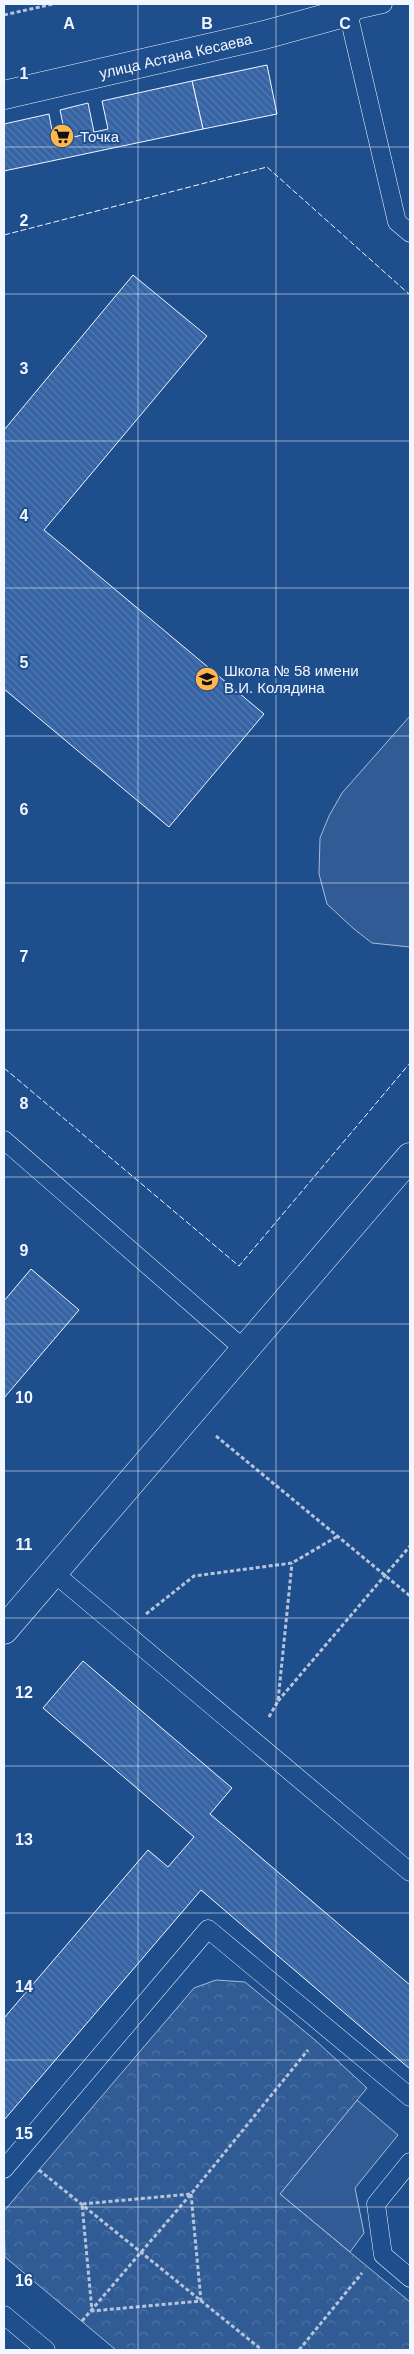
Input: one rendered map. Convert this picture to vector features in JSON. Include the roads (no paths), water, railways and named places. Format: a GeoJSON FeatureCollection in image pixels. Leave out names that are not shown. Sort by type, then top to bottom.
{"type":"FeatureCollection","features":[{"type":"Feature","properties":{"kind":"street","name":"улица Астана Кесаева"},"geometry":{"type":"LineString","coordinates":[[4,95],[264,35],[347,8]]}},
{"type":"Feature","properties":{"kind":"street"},"geometry":{"type":"LineString","coordinates":[[4,1630],[410,1157]]}},
{"type":"Feature","properties":{"kind":"lane"},"geometry":{"type":"LineString","coordinates":[[383,4],[347,8],[397,222],[410,233]]}},
{"type":"Feature","properties":{"kind":"lane"},"geometry":{"type":"LineString","coordinates":[[4,1140],[245,1350]]}},
{"type":"Feature","properties":{"kind":"lane"},"geometry":{"type":"LineString","coordinates":[[54,1573],[410,1872]]}},
{"type":"Feature","properties":{"kind":"lane"},"geometry":{"type":"LineString","coordinates":[[4,2169],[208,1929],[410,2097]]}},
{"type":"Feature","properties":{"kind":"lane"},"geometry":{"type":"LineString","coordinates":[[410,2162],[376,2204],[383,2255],[410,2278]]}},
{"type":"Feature","properties":{"kind":"lane"},"geometry":{"type":"LineString","coordinates":[[4,2314],[46,2350]]}},
{"type":"Feature","properties":{"kind":"place","name":"Точка"},"geometry":{"type":"Point","coordinates":[62,136]}},
{"type":"Feature","properties":{"kind":"place","name":"Школа № 58 имени В.И. Колядина"},"geometry":{"type":"Point","coordinates":[207,679]}}]}
